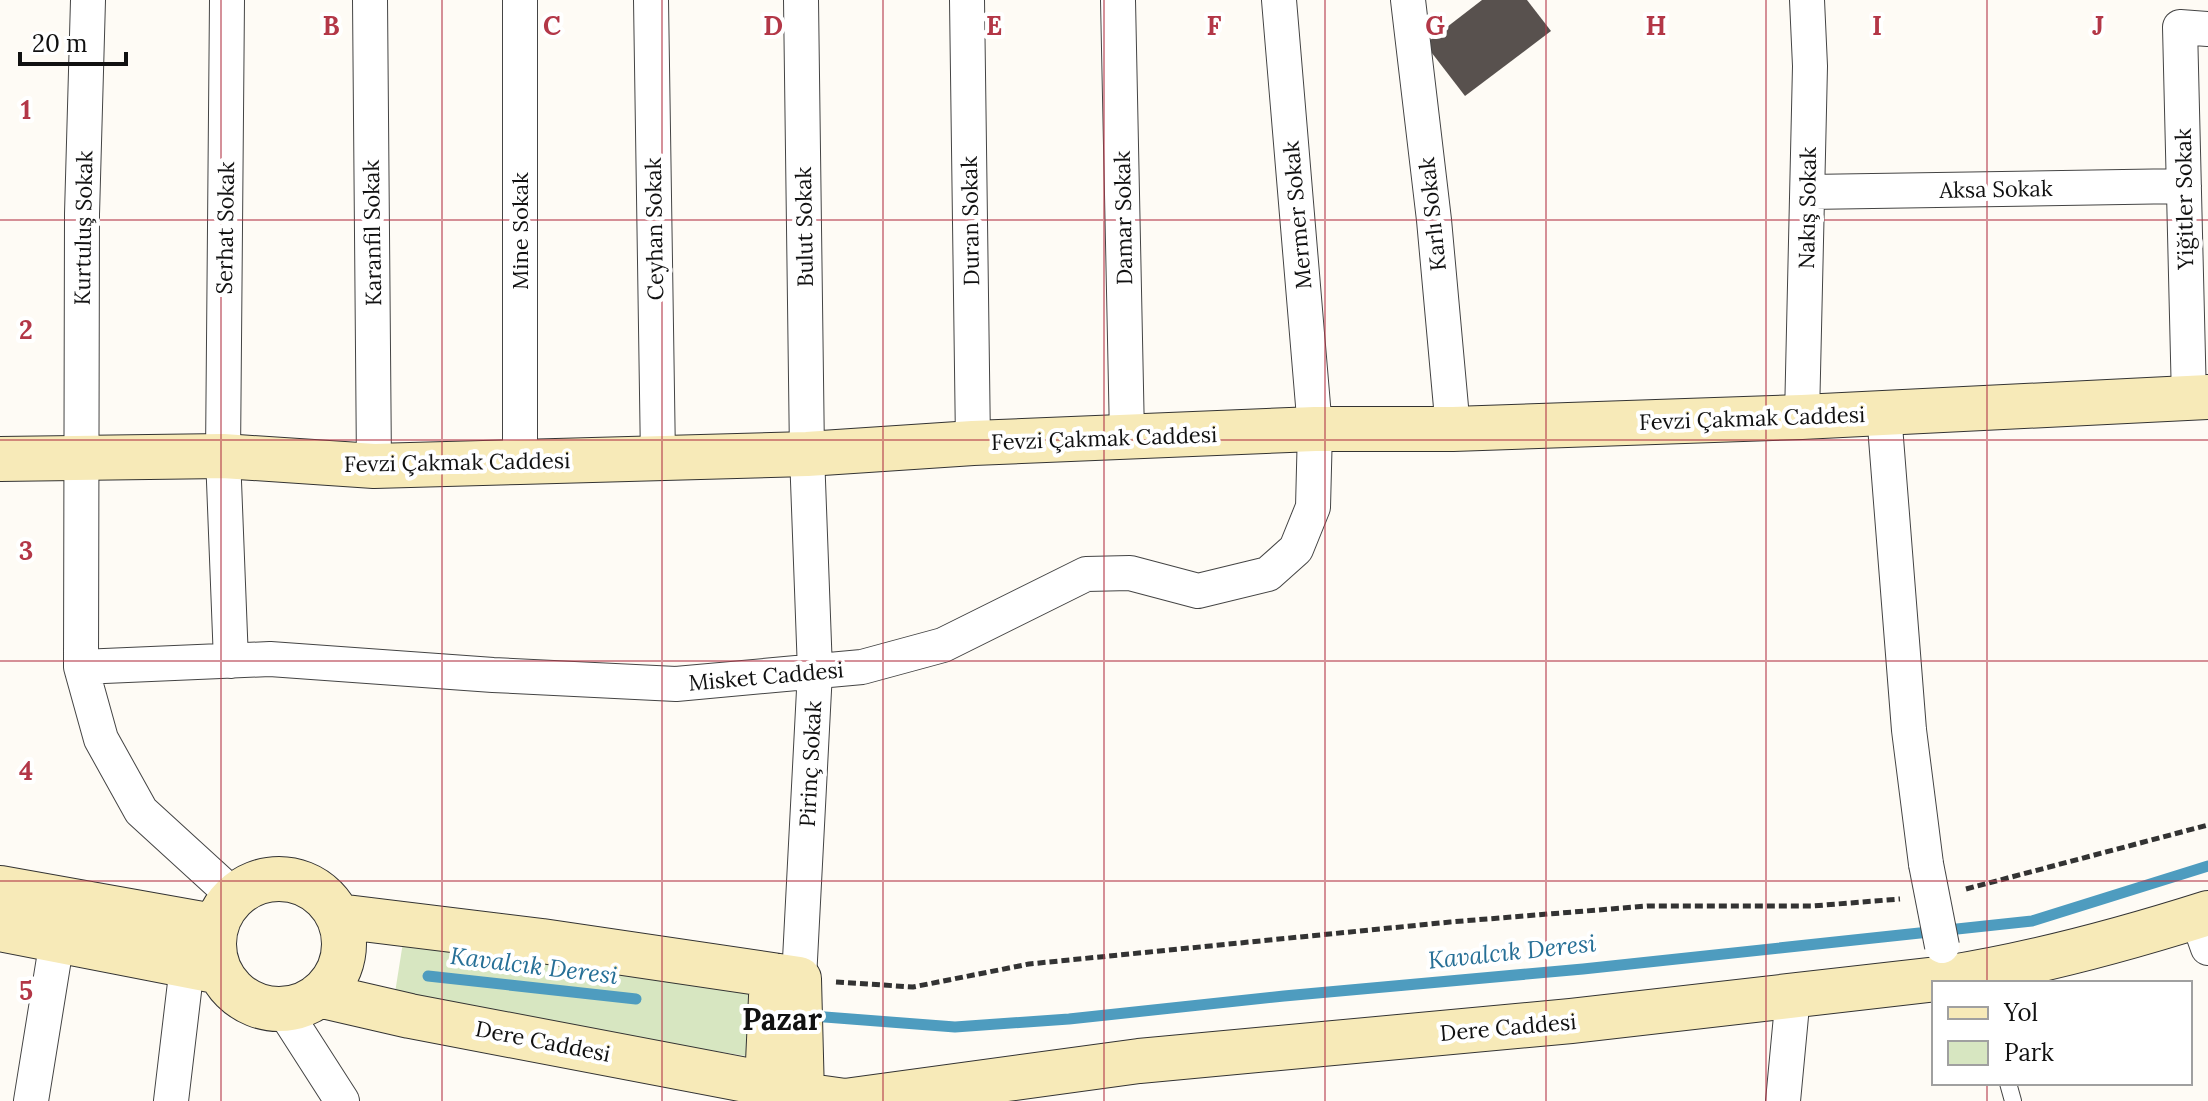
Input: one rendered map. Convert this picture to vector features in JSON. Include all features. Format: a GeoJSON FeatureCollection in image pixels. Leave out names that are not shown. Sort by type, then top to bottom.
{"type":"FeatureCollection","features":[{"type":"Feature","properties":{"kind":"street","name":"Kurtuluş Sokak"},"geometry":{"type":"LineString","coordinates":[[88,0],[80,457],[81,667],[101,739],[141,811],[224,911]]}},
{"type":"Feature","properties":{"kind":"street","name":"Serhat Sokak"},"geometry":{"type":"LineString","coordinates":[[227,0],[223,456],[231,661]]}},
{"type":"Feature","properties":{"kind":"street","name":"Karanfil Sokak"},"geometry":{"type":"LineString","coordinates":[[370,0],[374,466]]}},
{"type":"Feature","properties":{"kind":"street","name":"Mine Sokak"},"geometry":{"type":"LineString","coordinates":[[520,0],[520,462]]}},
{"type":"Feature","properties":{"kind":"street","name":"Ceyhan Sokak"},"geometry":{"type":"LineString","coordinates":[[651,0],[658,458]]}},
{"type":"Feature","properties":{"kind":"street","name":"Bulut Sokak"},"geometry":{"type":"LineString","coordinates":[[801,0],[807,454]]}},
{"type":"Feature","properties":{"kind":"street","name":"Duran Sokak"},"geometry":{"type":"LineString","coordinates":[[967,0],[973,443]]}},
{"type":"Feature","properties":{"kind":"street","name":"Damar Sokak"},"geometry":{"type":"LineString","coordinates":[[1118,0],[1127,436]]}},
{"type":"Feature","properties":{"kind":"street","name":"Mermer Sokak"},"geometry":{"type":"LineString","coordinates":[[1279,0],[1315,429]]}},
{"type":"Feature","properties":{"kind":"street","name":"Karlı Sokak"},"geometry":{"type":"LineString","coordinates":[[1408,0],[1434,220],[1453,429]]}},
{"type":"Feature","properties":{"kind":"street","name":"Nakış Sokak"},"geometry":{"type":"LineString","coordinates":[[1802,417],[1810,66],[1807,0]]}},
{"type":"Feature","properties":{"kind":"street","name":"Yiğitler Sokak"},"geometry":{"type":"LineString","coordinates":[[2198,398],[2184,186],[2180,27],[2208,29]]}},
{"type":"Feature","properties":{"kind":"street","name":"Aksa Sokak"},"geometry":{"type":"LineString","coordinates":[[1808,192],[2184,186]]}},
{"type":"Feature","properties":{"kind":"street","name":"Fevzi Çakmak Caddesi"},"geometry":{"type":"LineString","coordinates":[[0,459],[223,456],[374,466],[520,462],[807,454],[973,443],[1315,429],[1453,429],[1802,417],[2198,398]]}},
{"type":"Feature","properties":{"kind":"street"},"geometry":{"type":"LineString","coordinates":[[1884,413],[1909,730],[1926,864],[1964,969]]}},
{"type":"Feature","properties":{"kind":"street","name":"Misket Caddesi"},"geometry":{"type":"LineString","coordinates":[[81,667],[270,659],[676,684],[862,667],[943,645],[1086,574],[1130,573],[1198,591],[1268,574],[1296,549],[1313,507],[1315,429]]}},
{"type":"Feature","properties":{"kind":"street","name":"Pirinç Sokak"},"geometry":{"type":"LineString","coordinates":[[786,977],[815,671],[807,454]]}},
{"type":"Feature","properties":{"kind":"street"},"geometry":{"type":"LineString","coordinates":[[171,1101],[203,969],[214,952],[224,911],[250,885],[270,879],[290,879],[310,886],[326,899],[338,916],[344,937],[342,958],[334,979],[301,1002],[342,1101]]}},
{"type":"Feature","properties":{"kind":"street"},"geometry":{"type":"LineString","coordinates":[[0,888],[224,911]]}},
{"type":"Feature","properties":{"kind":"street"},"geometry":{"type":"LineString","coordinates":[[338,916],[542,941],[786,977],[784,1090]]}},
{"type":"Feature","properties":{"kind":"street","name":"Dere Caddesi"},"geometry":{"type":"LineString","coordinates":[[203,969],[246,1000],[264,1007],[301,1002],[410,1016],[845,1101],[1139,1061],[1571,1021],[1793,995],[1964,969],[2204,926]]}},
{"type":"Feature","properties":{"kind":"street"},"geometry":{"type":"LineString","coordinates":[[0,929],[203,969]]}},
{"type":"Feature","properties":{"kind":"street"},"geometry":{"type":"LineString","coordinates":[[31,1101],[57,940]]}},
{"type":"Feature","properties":{"kind":"street"},"geometry":{"type":"LineString","coordinates":[[1783,1101],[1793,995]]}},
{"type":"Feature","properties":{"kind":"path"},"geometry":{"type":"LineString","coordinates":[[1956,892],[2195,831],[2208,825]]}},
{"type":"Feature","properties":{"kind":"path"},"geometry":{"type":"LineString","coordinates":[[786,977],[913,987],[1029,964],[1450,922],[1647,906],[1812,906],[1912,898]]}},
{"type":"Feature","properties":{"kind":"green space"},"geometry":{"type":"Polygon","coordinates":[[[404,936],[762,993],[752,1057],[394,999],[404,936]]]}},
{"type":"Feature","properties":{"kind":"building"},"geometry":{"type":"Polygon","coordinates":[[[1482,0],[1527,0],[1551,31],[1465,96],[1425,44],[1482,0]]]}},
{"type":"Feature","properties":{"kind":"waterway","name":"Kavalcık Deresi"},"geometry":{"type":"LineString","coordinates":[[812,1016],[955,1027],[1069,1019],[2032,921],[2208,866]]}},
{"type":"Feature","properties":{"kind":"waterway","name":"Kavalcık Deresi"},"geometry":{"type":"LineString","coordinates":[[428,976],[636,999]]}},
{"type":"Feature","properties":{"kind":"district","name":"Pazar"},"geometry":{"type":"Point","coordinates":[782,1020]}}]}
